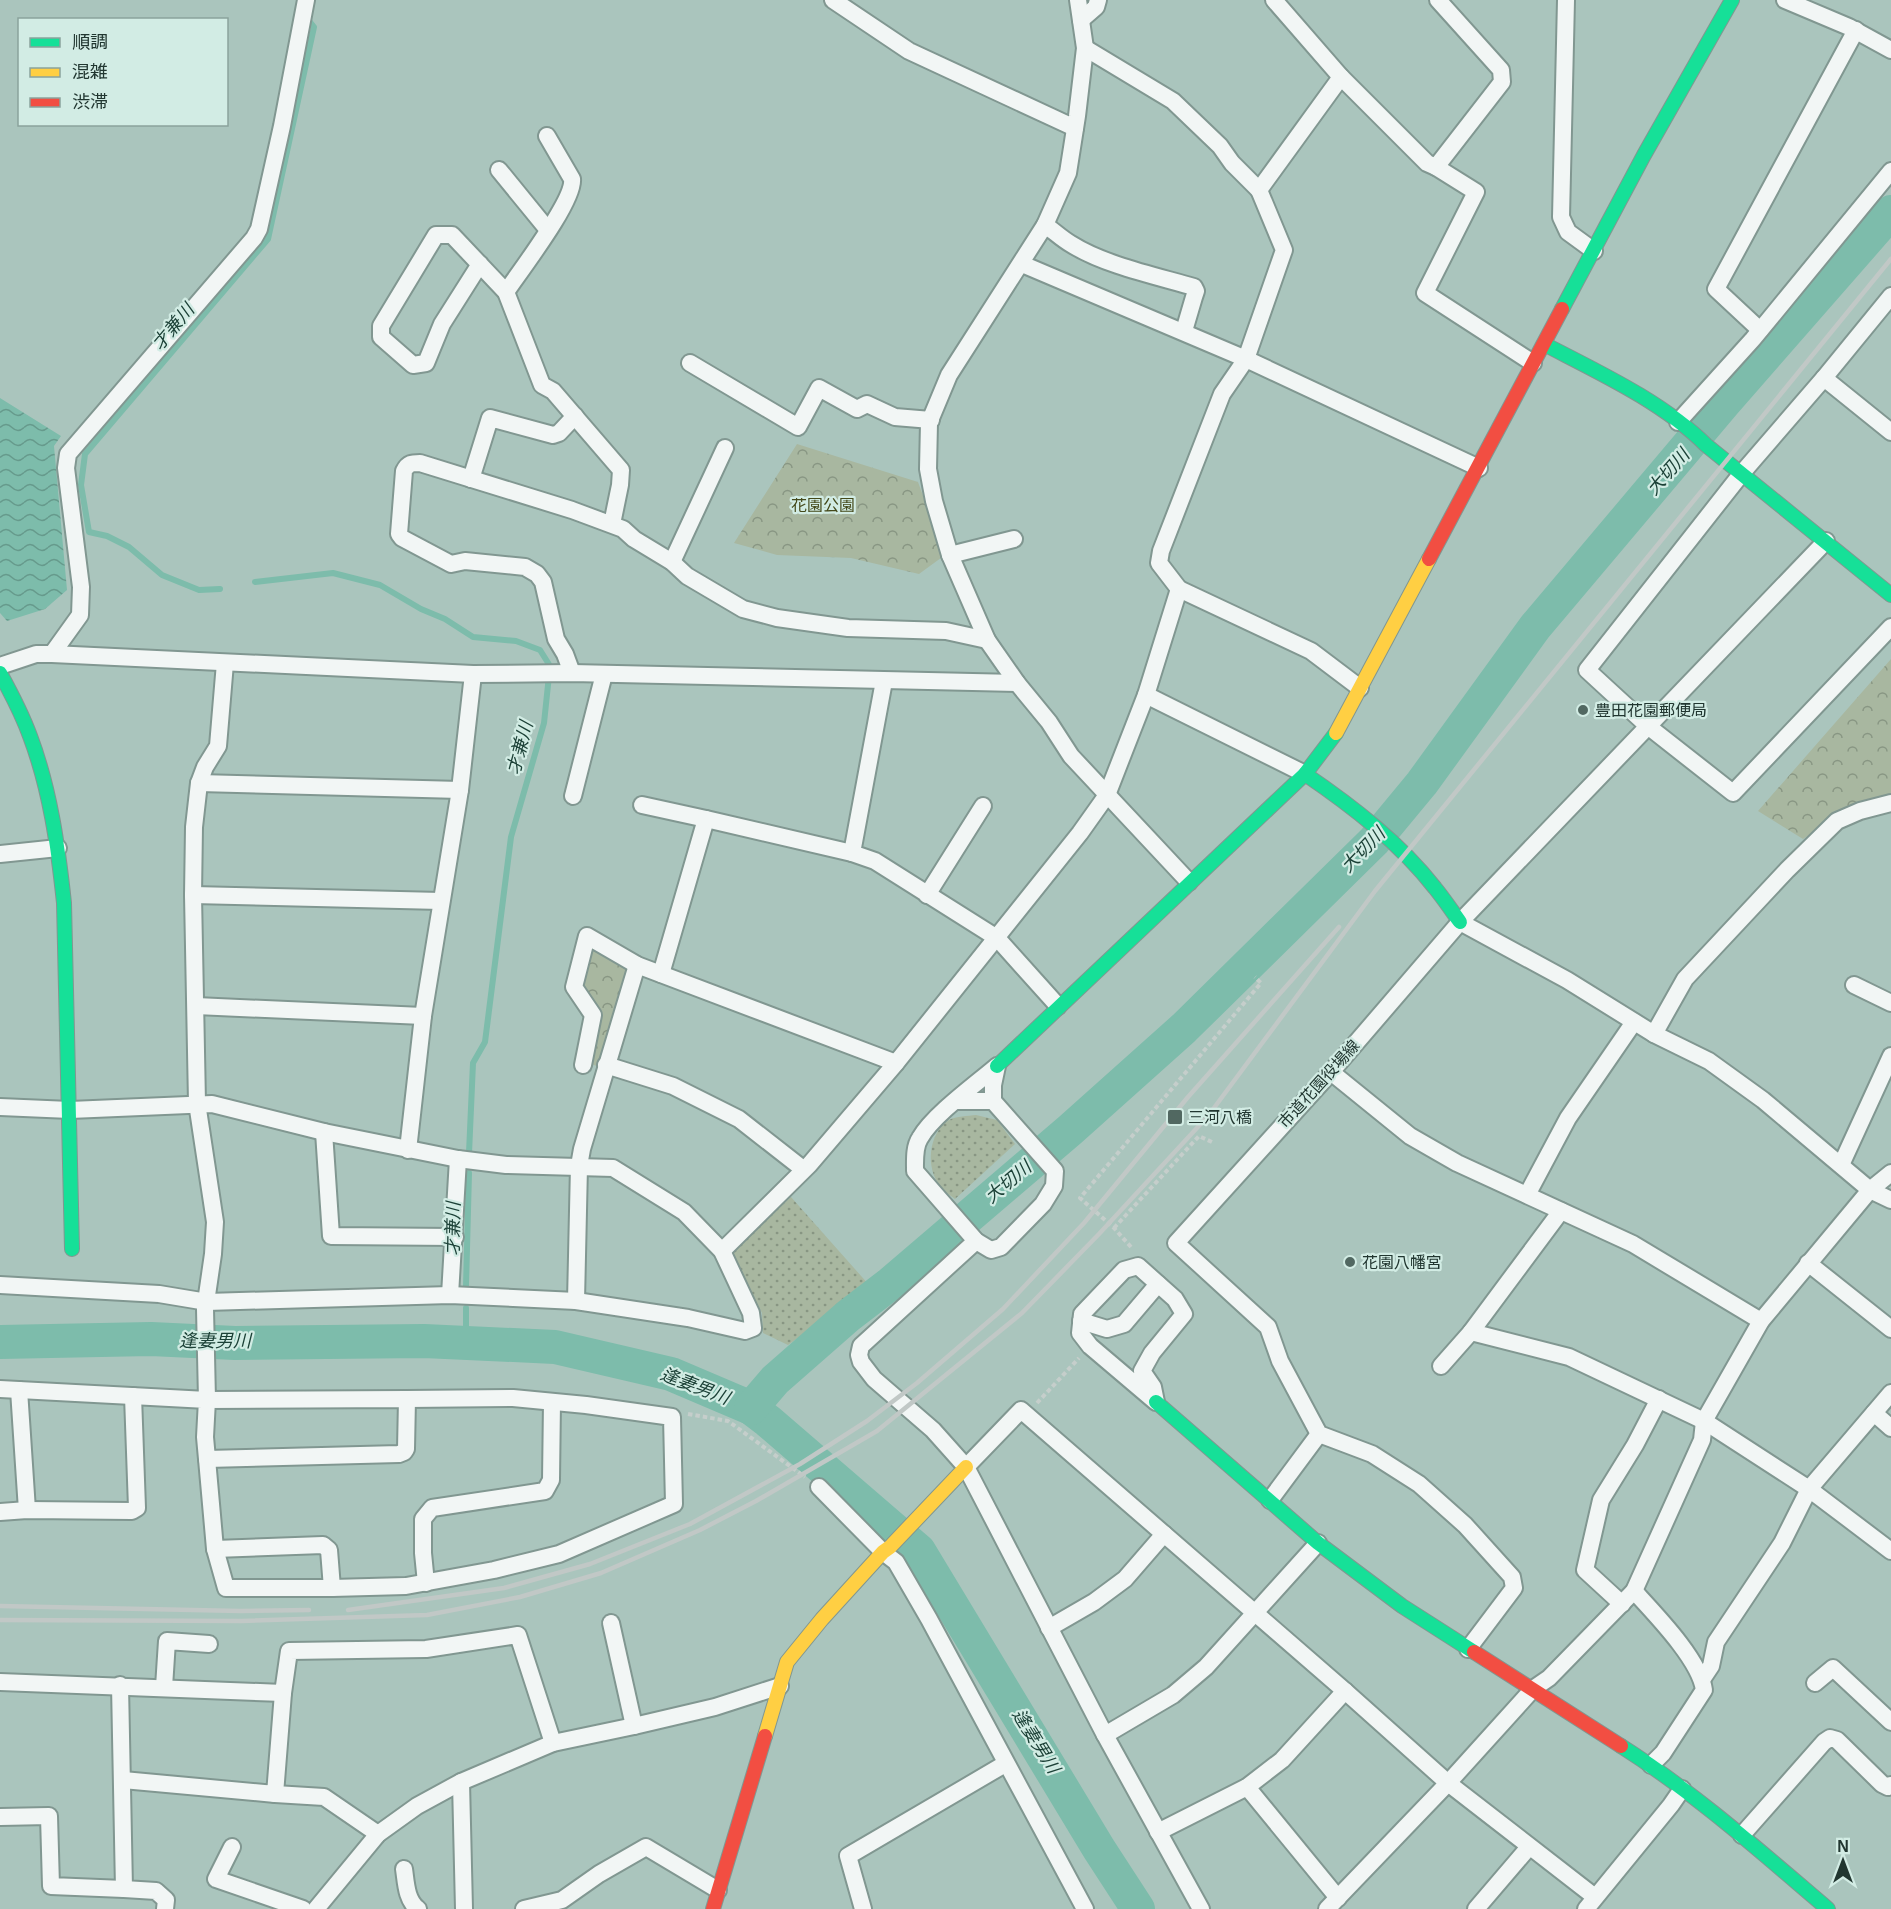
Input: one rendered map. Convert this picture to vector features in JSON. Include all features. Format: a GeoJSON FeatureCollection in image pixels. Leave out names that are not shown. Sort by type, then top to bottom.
{"type":"FeatureCollection","features":[{"type":"Feature","properties":{"kind":"street"},"geometry":{"type":"LineString","coordinates":[[833,0],[909,51],[1075,128]]}},
{"type":"Feature","properties":{"kind":"street"},"geometry":{"type":"LineString","coordinates":[[1078,0],[1085,48],[1068,173],[1045,225],[949,375],[931,420],[928,469],[934,501],[950,555],[987,640],[1017,683],[1049,722],[1071,756],[1189,882]]}},
{"type":"Feature","properties":{"kind":"street"},"geometry":{"type":"LineString","coordinates":[[1081,20],[1096,7],[1098,0]]}},
{"type":"Feature","properties":{"kind":"street"},"geometry":{"type":"LineString","coordinates":[[1274,0],[1341,76],[1427,163],[1476,192],[1425,293],[1533,363]]}},
{"type":"Feature","properties":{"kind":"street"},"geometry":{"type":"LineString","coordinates":[[1436,167],[1502,82],[1501,70],[1438,0]]}},
{"type":"Feature","properties":{"kind":"street"},"geometry":{"type":"LineString","coordinates":[[1566,0],[1561,217],[1568,232],[1594,251]]}},
{"type":"Feature","properties":{"kind":"street"},"geometry":{"type":"LineString","coordinates":[[997,1066],[993,1085],[993,1101],[1055,1171],[1054,1186],[1043,1204],[1001,1247],[991,1250],[976,1241],[915,1171],[915,1155],[919,1139],[932,1122],[997,1066],[1305,774],[1332,741],[1644,155],[1732,0]]}},
{"type":"Feature","properties":{"kind":"street"},"geometry":{"type":"LineString","coordinates":[[1785,0],[1856,30],[1891,50]]}},
{"type":"Feature","properties":{"kind":"street"},"geometry":{"type":"LineString","coordinates":[[52,654],[80,615],[81,587],[66,468],[68,454],[254,238],[259,229],[282,126],[305,3]]}},
{"type":"Feature","properties":{"kind":"street"},"geometry":{"type":"LineString","coordinates":[[1760,330],[1716,289],[1856,30]]}},
{"type":"Feature","properties":{"kind":"street"},"geometry":{"type":"LineString","coordinates":[[1085,48],[1173,101],[1220,146],[1232,163],[1259,190],[1284,250],[1246,358],[1222,394],[1161,551],[1159,563],[1179,590],[1311,651],[1360,688]]}},
{"type":"Feature","properties":{"kind":"street"},"geometry":{"type":"LineString","coordinates":[[1259,190],[1341,76]]}},
{"type":"Feature","properties":{"kind":"street"},"geometry":{"type":"LineString","coordinates":[[506,292],[562,208],[573,186],[572,178],[547,136]]}},
{"type":"Feature","properties":{"kind":"street"},"geometry":{"type":"LineString","coordinates":[[499,170],[548,230]]}},
{"type":"Feature","properties":{"kind":"street"},"geometry":{"type":"LineString","coordinates":[[1685,426],[1760,330],[1891,171]]}},
{"type":"Feature","properties":{"kind":"street"},"geometry":{"type":"LineString","coordinates":[[1045,225],[1072,245],[1099,257],[1194,287],[1194,297],[1184,331]]}},
{"type":"Feature","properties":{"kind":"street"},"geometry":{"type":"LineString","coordinates":[[480,264],[442,324],[426,363],[413,365],[381,337],[381,326],[436,235],[452,235],[480,264],[506,292],[542,385],[553,391],[621,470],[612,524]]}},
{"type":"Feature","properties":{"kind":"street"},"geometry":{"type":"LineString","coordinates":[[1022,264],[1246,358],[1479,468]]}},
{"type":"Feature","properties":{"kind":"street"},"geometry":{"type":"LineString","coordinates":[[1891,296],[1742,473],[1587,670],[1649,727],[1733,794],[1891,627]]}},
{"type":"Feature","properties":{"kind":"street"},"geometry":{"type":"LineString","coordinates":[[1544,344],[1619,383],[1685,426],[1891,595]]}},
{"type":"Feature","properties":{"kind":"street"},"geometry":{"type":"LineString","coordinates":[[690,363],[798,428],[819,388],[857,409],[867,404],[895,417],[931,420]]}},
{"type":"Feature","properties":{"kind":"street"},"geometry":{"type":"LineString","coordinates":[[1824,378],[1891,432]]}},
{"type":"Feature","properties":{"kind":"street"},"geometry":{"type":"LineString","coordinates":[[471,479],[490,418],[553,435],[560,433],[575,416]]}},
{"type":"Feature","properties":{"kind":"street"},"geometry":{"type":"LineString","coordinates":[[672,562],[725,448]]}},
{"type":"Feature","properties":{"kind":"street"},"geometry":{"type":"LineString","coordinates":[[556,673],[565,654],[556,639],[543,582],[537,574],[525,567],[465,561],[451,564],[402,538],[399,534],[406,466],[420,463],[623,528],[634,539],[672,562],[687,576],[743,609],[777,618],[848,628],[946,631],[987,640]]}},
{"type":"Feature","properties":{"kind":"street"},"geometry":{"type":"LineString","coordinates":[[950,555],[1014,539]]}},
{"type":"Feature","properties":{"kind":"street","name":"市道花園役場線"},"geometry":{"type":"LineString","coordinates":[[1319,1434],[1280,1361],[1268,1327],[1176,1243],[1331,1072],[1460,922],[1826,541]]}},
{"type":"Feature","properties":{"kind":"street"},"geometry":{"type":"LineString","coordinates":[[722,1251],[809,1165],[896,1063],[1080,833],[1107,795],[1146,695],[1179,590]]}},
{"type":"Feature","properties":{"kind":"street"},"geometry":{"type":"LineString","coordinates":[[0,666],[36,654],[52,654],[473,674],[556,673],[1017,683]]}},
{"type":"Feature","properties":{"kind":"street"},"geometry":{"type":"LineString","coordinates":[[0,1389],[133,1396],[206,1394],[407,1399],[513,1398],[672,1417],[675,1501],[672,1506],[559,1554],[494,1570],[406,1586],[226,1588],[215,1549],[205,1437],[206,1394],[206,1305],[213,1254],[214,1222],[197,1103],[193,895],[194,827],[199,783],[218,746],[225,663]]}},
{"type":"Feature","properties":{"kind":"street"},"geometry":{"type":"LineString","coordinates":[[0,673],[33,743],[52,814],[58,848],[64,903],[72,1249]]}},
{"type":"Feature","properties":{"kind":"street"},"geometry":{"type":"LineString","coordinates":[[408,1150],[423,1016],[460,790],[473,674]]}},
{"type":"Feature","properties":{"kind":"street"},"geometry":{"type":"LineString","coordinates":[[573,796],[604,674]]}},
{"type":"Feature","properties":{"kind":"street"},"geometry":{"type":"LineString","coordinates":[[852,853],[884,681]]}},
{"type":"Feature","properties":{"kind":"street"},"geometry":{"type":"LineString","coordinates":[[1146,695],[1305,774],[1339,797],[1398,848],[1435,887],[1460,922],[1567,980],[1654,1034],[1708,1061],[1763,1100],[1870,1190],[1891,1200]]}},
{"type":"Feature","properties":{"kind":"street"},"geometry":{"type":"LineString","coordinates":[[199,783],[460,790]]}},
{"type":"Feature","properties":{"kind":"street"},"geometry":{"type":"LineString","coordinates":[[1654,1034],[1685,979],[1787,870],[1837,821],[1860,811],[1891,803]]}},
{"type":"Feature","properties":{"kind":"street"},"geometry":{"type":"LineString","coordinates":[[642,805],[852,853],[875,861],[997,938],[1058,1006]]}},
{"type":"Feature","properties":{"kind":"street"},"geometry":{"type":"LineString","coordinates":[[927,894],[983,806]]}},
{"type":"Feature","properties":{"kind":"street"},"geometry":{"type":"LineString","coordinates":[[661,974],[706,819]]}},
{"type":"Feature","properties":{"kind":"street"},"geometry":{"type":"LineString","coordinates":[[0,854],[58,848]]}},
{"type":"Feature","properties":{"kind":"street"},"geometry":{"type":"LineString","coordinates":[[193,895],[441,901]]}},
{"type":"Feature","properties":{"kind":"street"},"geometry":{"type":"LineString","coordinates":[[583,1065],[593,1016],[574,987],[587,936],[637,965],[896,1063]]}},
{"type":"Feature","properties":{"kind":"street"},"geometry":{"type":"LineString","coordinates":[[576,1301],[579,1166],[582,1149],[637,965]]}},
{"type":"Feature","properties":{"kind":"street"},"geometry":{"type":"LineString","coordinates":[[1854,985],[1891,1003]]}},
{"type":"Feature","properties":{"kind":"street"},"geometry":{"type":"LineString","coordinates":[[196,1006],[423,1016]]}},
{"type":"Feature","properties":{"kind":"street"},"geometry":{"type":"LineString","coordinates":[[1527,1195],[1568,1118],[1634,1022]]}},
{"type":"Feature","properties":{"kind":"street"},"geometry":{"type":"LineString","coordinates":[[1841,1165],[1891,1056]]}},
{"type":"Feature","properties":{"kind":"street"},"geometry":{"type":"LineString","coordinates":[[606,1065],[673,1086],[739,1119],[803,1169]]}},
{"type":"Feature","properties":{"kind":"street"},"geometry":{"type":"LineString","coordinates":[[1331,1072],[1410,1136],[1456,1163],[1633,1245],[1761,1322]]}},
{"type":"Feature","properties":{"kind":"street"},"geometry":{"type":"LineString","coordinates":[[957,1101],[993,1101]]}},
{"type":"Feature","properties":{"kind":"street"},"geometry":{"type":"LineString","coordinates":[[0,1107],[70,1110],[212,1104],[324,1132],[458,1160],[506,1165],[613,1167],[684,1212],[722,1251],[751,1313],[753,1328],[745,1331],[688,1318],[576,1301],[450,1295],[206,1305],[159,1294],[0,1285]]}},
{"type":"Feature","properties":{"kind":"street"},"geometry":{"type":"LineString","coordinates":[[324,1132],[331,1236],[455,1238]]}},
{"type":"Feature","properties":{"kind":"street"},"geometry":{"type":"LineString","coordinates":[[450,1295],[458,1160]]}},
{"type":"Feature","properties":{"kind":"street"},"geometry":{"type":"LineString","coordinates":[[1247,1787],[1332,1903],[1448,1783],[1533,1689],[1549,1678],[1634,1591],[1702,1440],[1704,1421],[1761,1322],[1870,1190],[1891,1173]]}},
{"type":"Feature","properties":{"kind":"street"},"geometry":{"type":"LineString","coordinates":[[1441,1366],[1471,1332],[1560,1211]]}},
{"type":"Feature","properties":{"kind":"street"},"geometry":{"type":"LineString","coordinates":[[976,1241],[861,1346],[859,1355],[861,1362],[874,1378],[933,1430],[966,1467],[1105,1735],[1201,1909]]}},
{"type":"Feature","properties":{"kind":"street"},"geometry":{"type":"LineString","coordinates":[[1808,1263],[1891,1329]]}},
{"type":"Feature","properties":{"kind":"street"},"geometry":{"type":"LineString","coordinates":[[1142,1371],[1152,1353],[1184,1314],[1175,1299],[1138,1266],[1124,1269],[1082,1314],[1080,1333],[1090,1346],[1318,1543],[1402,1606],[1651,1765],[1742,1835],[1828,1909]]}},
{"type":"Feature","properties":{"kind":"street"},"geometry":{"type":"LineString","coordinates":[[1081,1321],[1107,1329],[1124,1324],[1158,1284]]}},
{"type":"Feature","properties":{"kind":"street"},"geometry":{"type":"LineString","coordinates":[[1471,1332],[1569,1357],[1704,1421],[1809,1489],[1891,1551]]}},
{"type":"Feature","properties":{"kind":"street"},"geometry":{"type":"LineString","coordinates":[[1119,1370],[1142,1371]]}},
{"type":"Feature","properties":{"kind":"street"},"geometry":{"type":"LineString","coordinates":[[1142,1371],[1153,1387],[1156,1402]]}},
{"type":"Feature","properties":{"kind":"street"},"geometry":{"type":"LineString","coordinates":[[19,1390],[27,1510]]}},
{"type":"Feature","properties":{"kind":"street"},"geometry":{"type":"LineString","coordinates":[[1703,1678],[1711,1666],[1716,1642],[1782,1543],[1809,1489],[1891,1393]]}},
{"type":"Feature","properties":{"kind":"street"},"geometry":{"type":"LineString","coordinates":[[0,1512],[132,1511],[137,1508],[133,1396]]}},
{"type":"Feature","properties":{"kind":"street"},"geometry":{"type":"LineString","coordinates":[[207,1459],[399,1454],[406,1449],[407,1399]]}},
{"type":"Feature","properties":{"kind":"street"},"geometry":{"type":"LineString","coordinates":[[1622,1604],[1585,1570],[1601,1500],[1631,1453],[1659,1399]]}},
{"type":"Feature","properties":{"kind":"street"},"geometry":{"type":"LineString","coordinates":[[426,1583],[423,1519],[432,1508],[546,1491],[550,1480],[552,1402]]}},
{"type":"Feature","properties":{"kind":"street"},"geometry":{"type":"LineString","coordinates":[[713,1909],[787,1662],[822,1619],[886,1549],[947,1489],[1021,1410],[1448,1783],[1529,1847],[1591,1903],[1682,1789]]}},
{"type":"Feature","properties":{"kind":"street"},"geometry":{"type":"LineString","coordinates":[[1874,1413],[1891,1428]]}},
{"type":"Feature","properties":{"kind":"street"},"geometry":{"type":"LineString","coordinates":[[1270,1500],[1319,1434],[1372,1454],[1419,1484],[1465,1524],[1512,1577],[1514,1588],[1468,1649]]}},
{"type":"Feature","properties":{"kind":"street"},"geometry":{"type":"LineString","coordinates":[[819,1487],[886,1549],[896,1562],[1085,1909]]}},
{"type":"Feature","properties":{"kind":"street"},"geometry":{"type":"LineString","coordinates":[[1049,1628],[1094,1602],[1125,1579],[1164,1534]]}},
{"type":"Feature","properties":{"kind":"street"},"geometry":{"type":"LineString","coordinates":[[1105,1735],[1173,1695],[1206,1667],[1318,1543]]}},
{"type":"Feature","properties":{"kind":"street"},"geometry":{"type":"LineString","coordinates":[[215,1549],[323,1545],[329,1550],[332,1588]]}},
{"type":"Feature","properties":{"kind":"street"},"geometry":{"type":"LineString","coordinates":[[1634,1591],[1670,1631],[1703,1678],[1704,1690],[1663,1753],[1651,1765]]}},
{"type":"Feature","properties":{"kind":"street"},"geometry":{"type":"LineString","coordinates":[[611,1623],[634,1726]]}},
{"type":"Feature","properties":{"kind":"street"},"geometry":{"type":"LineString","coordinates":[[275,1794],[283,1693],[289,1651],[426,1649],[518,1635],[553,1743]]}},
{"type":"Feature","properties":{"kind":"street"},"geometry":{"type":"LineString","coordinates":[[164,1688],[167,1641],[209,1644]]}},
{"type":"Feature","properties":{"kind":"street"},"geometry":{"type":"LineString","coordinates":[[1815,1683],[1833,1668],[1891,1722]]}},
{"type":"Feature","properties":{"kind":"street"},"geometry":{"type":"LineString","coordinates":[[0,1682],[283,1693]]}},
{"type":"Feature","properties":{"kind":"street"},"geometry":{"type":"LineString","coordinates":[[120,1685],[124,1889]]}},
{"type":"Feature","properties":{"kind":"street"},"geometry":{"type":"LineString","coordinates":[[316,1909],[378,1834],[417,1806],[461,1782],[553,1743],[716,1707],[780,1686]]}},
{"type":"Feature","properties":{"kind":"street"},"geometry":{"type":"LineString","coordinates":[[1158,1832],[1247,1787],[1282,1760],[1345,1691]]}},
{"type":"Feature","properties":{"kind":"street"},"geometry":{"type":"LineString","coordinates":[[1742,1835],[1830,1738],[1837,1740],[1882,1784],[1888,1787],[1891,1785]]}},
{"type":"Feature","properties":{"kind":"street"},"geometry":{"type":"LineString","coordinates":[[863,1909],[848,1856],[1005,1764]]}},
{"type":"Feature","properties":{"kind":"street"},"geometry":{"type":"LineString","coordinates":[[123,1780],[324,1797],[378,1834]]}},
{"type":"Feature","properties":{"kind":"street"},"geometry":{"type":"LineString","coordinates":[[461,1782],[464,1909]]}},
{"type":"Feature","properties":{"kind":"street"},"geometry":{"type":"LineString","coordinates":[[0,1817],[49,1816],[51,1886],[156,1891],[166,1900],[165,1909]]}},
{"type":"Feature","properties":{"kind":"street"},"geometry":{"type":"LineString","coordinates":[[232,1847],[216,1879],[303,1909]]}},
{"type":"Feature","properties":{"kind":"street"},"geometry":{"type":"LineString","coordinates":[[524,1909],[562,1900],[599,1874],[646,1847],[718,1890]]}},
{"type":"Feature","properties":{"kind":"street"},"geometry":{"type":"LineString","coordinates":[[1476,1909],[1529,1847]]}},
{"type":"Feature","properties":{"kind":"street"},"geometry":{"type":"LineString","coordinates":[[404,1869],[409,1897],[418,1909]]}},
{"type":"Feature","properties":{"kind":"path"},"geometry":{"type":"LineString","coordinates":[[1131,1247],[1114,1228],[1080,1198],[1261,983],[1255,977]]}},
{"type":"Feature","properties":{"kind":"path"},"geometry":{"type":"LineString","coordinates":[[1114,1228],[1199,1136],[1214,1143]]}},
{"type":"Feature","properties":{"kind":"path"},"geometry":{"type":"LineString","coordinates":[[1027,1414],[1080,1356]]}},
{"type":"Feature","properties":{"kind":"path"},"geometry":{"type":"LineString","coordinates":[[672,1417],[687,1414],[728,1421],[819,1487]]}},
{"type":"Feature","properties":{"kind":"green space","name":"花園公園"},"geometry":{"type":"Polygon","coordinates":[[[797,444],[918,482],[945,555],[919,574],[851,558],[777,555],[734,543],[797,444]]]}},
{"type":"Feature","properties":{"kind":"green space"},"geometry":{"type":"Polygon","coordinates":[[[1891,659],[1891,794],[1847,809],[1803,839],[1758,811],[1891,659]]]}},
{"type":"Feature","properties":{"kind":"green space"},"geometry":{"type":"Polygon","coordinates":[[[590,943],[632,967],[599,1067],[589,1063],[598,1017],[578,987],[590,943]]]}},
{"type":"Feature","properties":{"kind":"green space"},"geometry":{"type":"Polygon","coordinates":[[[976,1115],[997,1120],[1015,1144],[955,1199],[943,1189],[936,1179],[931,1161],[933,1142],[942,1126],[949,1120],[976,1115]]]}},
{"type":"Feature","properties":{"kind":"green space"},"geometry":{"type":"Polygon","coordinates":[[[791,1197],[870,1286],[788,1345],[763,1333],[762,1313],[730,1252],[791,1197]]]}},
{"type":"Feature","properties":{"kind":"water"},"geometry":{"type":"Polygon","coordinates":[[[0,398],[61,436],[54,446],[67,590],[45,609],[7,621],[0,613],[0,398]]]}},
{"type":"Feature","properties":{"kind":"waterway","name":"才兼川"},"geometry":{"type":"LineString","coordinates":[[220,589],[199,590],[162,575],[129,547],[107,536],[89,532],[81,485],[85,454],[268,239],[314,27],[306,17]]}},
{"type":"Feature","properties":{"kind":"waterway","name":"大切川"},"geometry":{"type":"LineString","coordinates":[[751,1408],[775,1380],[1070,1130],[1184,1028],[1374,841],[1422,783],[1535,627],[1724,403],[1891,212]]}},
{"type":"Feature","properties":{"kind":"waterway","name":"才兼川"},"geometry":{"type":"LineString","coordinates":[[255,582],[333,573],[380,585],[421,609],[445,619],[473,637],[516,641],[540,650],[550,666],[544,723],[511,837],[485,1042],[473,1063],[469,1153]]}},
{"type":"Feature","properties":{"kind":"waterway","name":"才兼川"},"geometry":{"type":"LineString","coordinates":[[466,1286],[469,1173]]}},
{"type":"Feature","properties":{"kind":"waterway","name":"才兼川"},"geometry":{"type":"LineString","coordinates":[[457,1343],[466,1329],[466,1308]]}},
{"type":"Feature","properties":{"kind":"waterway","name":"逢妻男川"},"geometry":{"type":"LineString","coordinates":[[0,1342],[151,1339],[235,1343],[424,1341],[555,1347],[671,1374],[751,1408],[919,1551],[1099,1849],[1138,1909]]}},
{"type":"Feature","properties":{"kind":"railway"},"geometry":{"type":"LineString","coordinates":[[0,1620],[242,1621],[427,1615],[520,1597],[601,1573],[700,1530],[756,1501],[877,1431],[1022,1313],[1208,1116],[1375,891],[1891,259]]}},
{"type":"Feature","properties":{"kind":"railway"},"geometry":{"type":"LineString","coordinates":[[348,1610],[504,1588],[590,1564],[690,1524],[800,1464],[867,1421],[917,1383],[1003,1309],[1084,1223],[1188,1097],[1339,927]]}},
{"type":"Feature","properties":{"kind":"railway"},"geometry":{"type":"LineString","coordinates":[[0,1606],[241,1611],[309,1610]]}},
{"type":"Feature","properties":{"kind":"traffic: fast"},"geometry":{"type":"LineString","coordinates":[[1562,309],[1644,155],[1732,0]]}},
{"type":"Feature","properties":{"kind":"traffic: fast"},"geometry":{"type":"LineString","coordinates":[[1544,344],[1608,377],[1670,415],[1891,595]]}},
{"type":"Feature","properties":{"kind":"traffic: fast"},"geometry":{"type":"LineString","coordinates":[[0,673],[23,720],[43,776],[62,882],[72,1249]]}},
{"type":"Feature","properties":{"kind":"traffic: fast"},"geometry":{"type":"LineString","coordinates":[[997,1066],[1305,774],[1336,733]]}},
{"type":"Feature","properties":{"kind":"traffic: fast"},"geometry":{"type":"LineString","coordinates":[[1305,774],[1358,812],[1407,856],[1460,922]]}},
{"type":"Feature","properties":{"kind":"traffic: fast"},"geometry":{"type":"LineString","coordinates":[[1156,1402],[1318,1543],[1402,1606],[1474,1652]]}},
{"type":"Feature","properties":{"kind":"traffic: fast"},"geometry":{"type":"LineString","coordinates":[[1621,1746],[1701,1803],[1828,1909]]}},
{"type":"Feature","properties":{"kind":"traffic: slow"},"geometry":{"type":"LineString","coordinates":[[1336,733],[1429,559]]}},
{"type":"Feature","properties":{"kind":"traffic: slow"},"geometry":{"type":"LineString","coordinates":[[765,1736],[787,1662],[822,1619],[883,1552],[966,1467]]}},
{"type":"Feature","properties":{"kind":"traffic: jam"},"geometry":{"type":"LineString","coordinates":[[1429,559],[1562,309]]}},
{"type":"Feature","properties":{"kind":"traffic: jam"},"geometry":{"type":"LineString","coordinates":[[1474,1652],[1621,1746]]}},
{"type":"Feature","properties":{"kind":"traffic: jam"},"geometry":{"type":"LineString","coordinates":[[713,1909],[765,1736]]}},
{"type":"Feature","properties":{"kind":"place","name":"豊田花園郵便局"},"geometry":{"type":"Point","coordinates":[1583,710]}},
{"type":"Feature","properties":{"kind":"place","name":"三河八橋"},"geometry":{"type":"Point","coordinates":[1175,1117]}},
{"type":"Feature","properties":{"kind":"place","name":"花園八幡宮"},"geometry":{"type":"Point","coordinates":[1350,1262]}}]}
